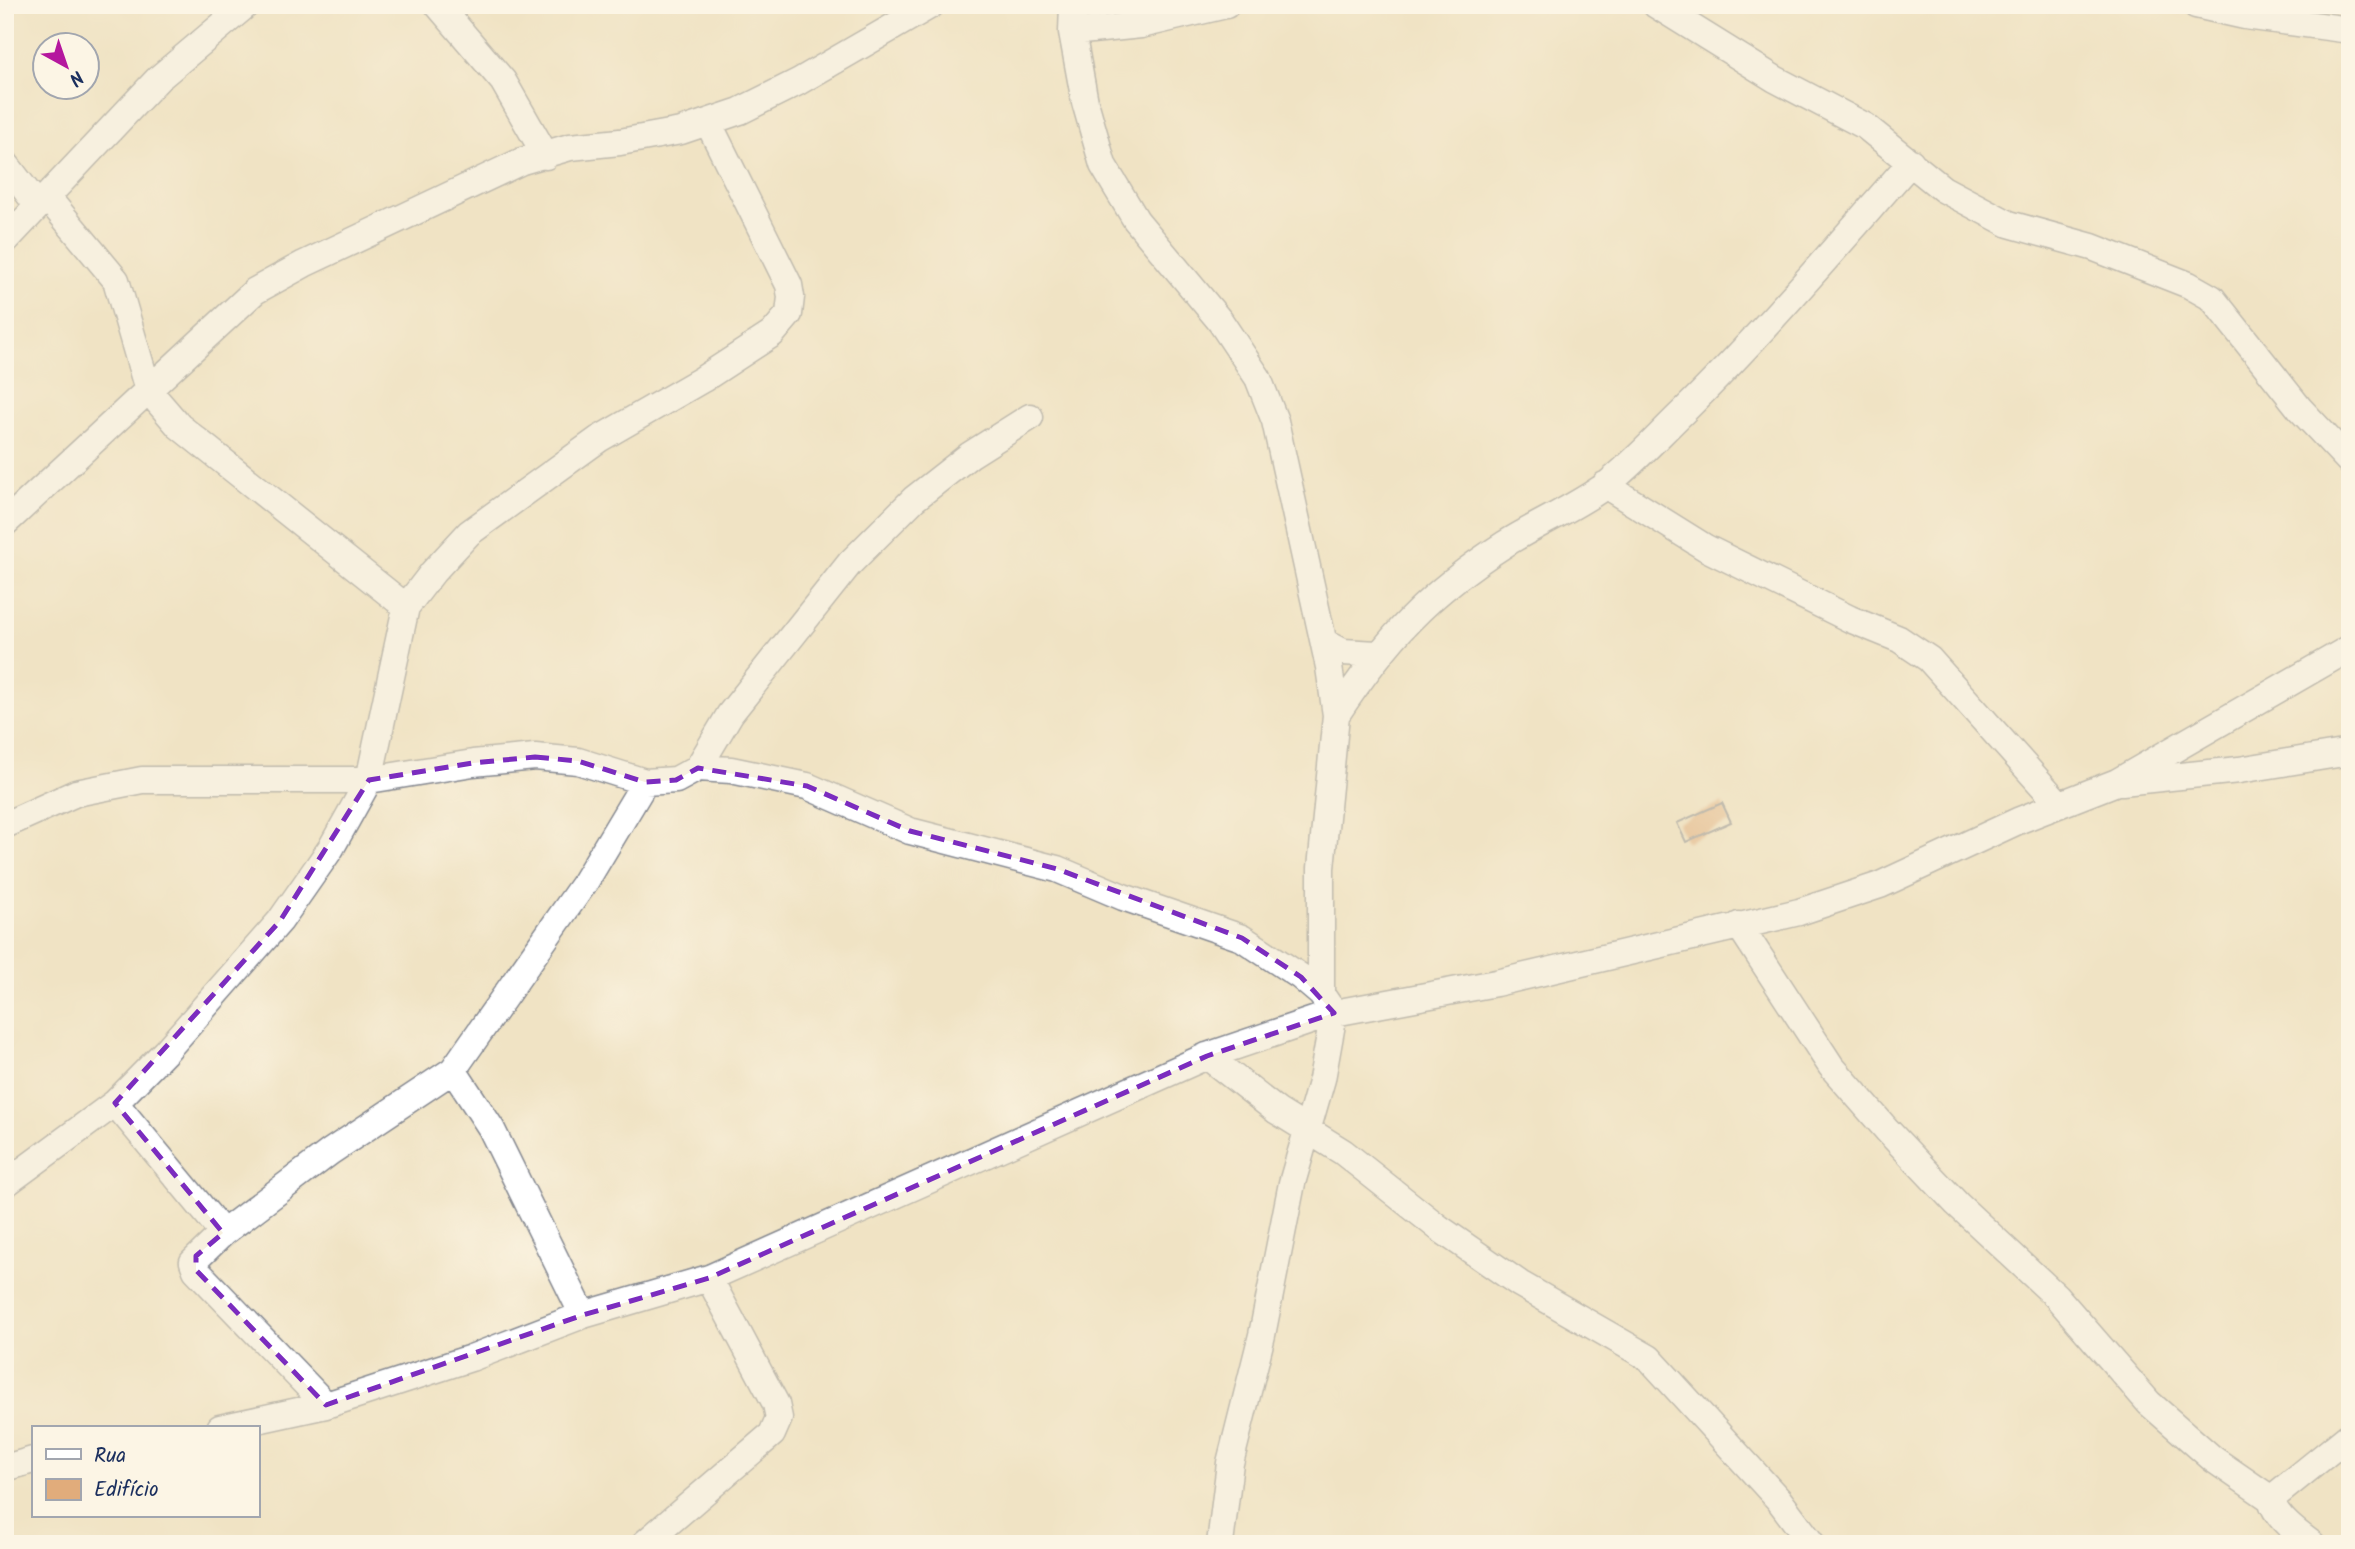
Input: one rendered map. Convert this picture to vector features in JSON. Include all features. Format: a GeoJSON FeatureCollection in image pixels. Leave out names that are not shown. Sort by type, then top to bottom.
{"type":"FeatureCollection","features":[{"type":"Feature","properties":{"kind":"street"},"geometry":{"type":"LineString","coordinates":[[5,241],[158,79],[246,5]]}},
{"type":"Feature","properties":{"kind":"street"},"geometry":{"type":"LineString","coordinates":[[438,5],[503,81],[546,156]]}},
{"type":"Feature","properties":{"kind":"street"},"geometry":{"type":"LineString","coordinates":[[1073,5],[1072,32],[1085,103],[1103,165],[1136,220],[1220,321],[1258,378],[1275,421],[1324,642],[1336,715],[1321,868],[1327,1003],[1322,1079],[1306,1127],[1230,1463],[1220,1544]]}},
{"type":"Feature","properties":{"kind":"street"},"geometry":{"type":"LineString","coordinates":[[1072,32],[1140,25],[1226,5]]}},
{"type":"Feature","properties":{"kind":"street"},"geometry":{"type":"LineString","coordinates":[[1656,5],[1753,66],[1865,126],[1943,189],[2009,224],[2092,247],[2189,285],[2212,298],[2300,409],[2350,462]]}},
{"type":"Feature","properties":{"kind":"street"},"geometry":{"type":"LineString","coordinates":[[2196,5],[2314,27],[2350,30]]}},
{"type":"Feature","properties":{"kind":"street"},"geometry":{"type":"LineString","coordinates":[[5,523],[255,291],[304,264],[522,161],[570,147],[620,142],[709,124],[798,82],[913,9]]}},
{"type":"Feature","properties":{"kind":"street"},"geometry":{"type":"LineString","coordinates":[[5,1184],[115,1103],[165,1052],[280,921],[331,848],[369,780],[406,607],[469,533],[599,439],[704,379],[772,334],[789,314],[789,285],[709,124]]}},
{"type":"Feature","properties":{"kind":"street"},"geometry":{"type":"LineString","coordinates":[[1336,715],[1377,654],[1422,606],[1456,577],[1605,485],[1724,371],[1911,162]]}},
{"type":"Feature","properties":{"kind":"street"},"geometry":{"type":"LineString","coordinates":[[5,163],[116,280],[148,390],[179,426],[406,607]]}},
{"type":"Feature","properties":{"kind":"street"},"geometry":{"type":"LineString","coordinates":[[5,825],[76,793],[142,780],[369,780],[473,763],[535,757],[578,761],[645,782],[676,780],[698,768],[730,714],[850,563],[914,499],[970,455],[1030,417]]}},
{"type":"Feature","properties":{"kind":"street"},"geometry":{"type":"LineString","coordinates":[[1605,485],[1706,548],[1850,620],[1899,639],[1930,659],[2059,804]]}},
{"type":"Feature","properties":{"kind":"street"},"geometry":{"type":"LineString","coordinates":[[1324,642],[1343,652],[1377,654]]}},
{"type":"Feature","properties":{"kind":"street"},"geometry":{"type":"LineString","coordinates":[[229,1426],[326,1405],[471,1358],[583,1315],[709,1278],[1327,1003],[1496,983],[1799,912],[1880,885],[2059,804],[2117,782],[2350,648]]}},
{"type":"Feature","properties":{"kind":"street"},"geometry":{"type":"LineString","coordinates":[[2117,782],[2239,770],[2350,752]]}},
{"type":"Feature","properties":{"kind":"street"},"geometry":{"type":"LineString","coordinates":[[698,768],[732,770],[807,786],[910,831],[1057,869],[1123,897],[1242,938],[1327,1003]]}},
{"type":"Feature","properties":{"kind":"street"},"geometry":{"type":"LineString","coordinates":[[326,1405],[197,1270],[193,1262],[196,1256],[330,1152],[453,1070],[585,881],[645,782]]}},
{"type":"Feature","properties":{"kind":"street"},"geometry":{"type":"LineString","coordinates":[[1739,925],[1831,1066],[1887,1130],[1957,1204],[2056,1296],[2149,1403],[2213,1459],[2271,1499],[2273,1506],[2297,1533],[2312,1544]]}},
{"type":"Feature","properties":{"kind":"street"},"geometry":{"type":"LineString","coordinates":[[1207,1056],[1277,1111],[1343,1152],[1439,1228],[1520,1284],[1649,1358],[1779,1500],[1812,1544]]}},
{"type":"Feature","properties":{"kind":"street"},"geometry":{"type":"LineString","coordinates":[[453,1070],[491,1128],[583,1315]]}},
{"type":"Feature","properties":{"kind":"street"},"geometry":{"type":"LineString","coordinates":[[115,1103],[223,1233]]}},
{"type":"Feature","properties":{"kind":"street"},"geometry":{"type":"LineString","coordinates":[[644,1544],[673,1535],[772,1434],[779,1418],[776,1404],[709,1278]]}},
{"type":"Feature","properties":{"kind":"street"},"geometry":{"type":"LineString","coordinates":[[2271,1499],[2350,1435]]}},
{"type":"Feature","properties":{"kind":"street"},"geometry":{"type":"LineString","coordinates":[[5,1468],[32,1460]]}},
{"type":"Feature","properties":{"kind":"highlighted area"},"geometry":{"type":"Polygon","coordinates":[[[535,757],[578,761],[645,782],[676,780],[698,768],[807,786],[910,831],[1057,869],[1242,938],[1301,977],[1334,1013],[1207,1056],[709,1278],[583,1315],[326,1405],[196,1270],[196,1256],[223,1233],[115,1103],[280,921],[369,780],[473,763],[535,757]]]}},
{"type":"Feature","properties":{"kind":"building"},"geometry":{"type":"Polygon","coordinates":[[[1722,803],[1731,822],[1686,842],[1677,823],[1722,803]]]}}]}
